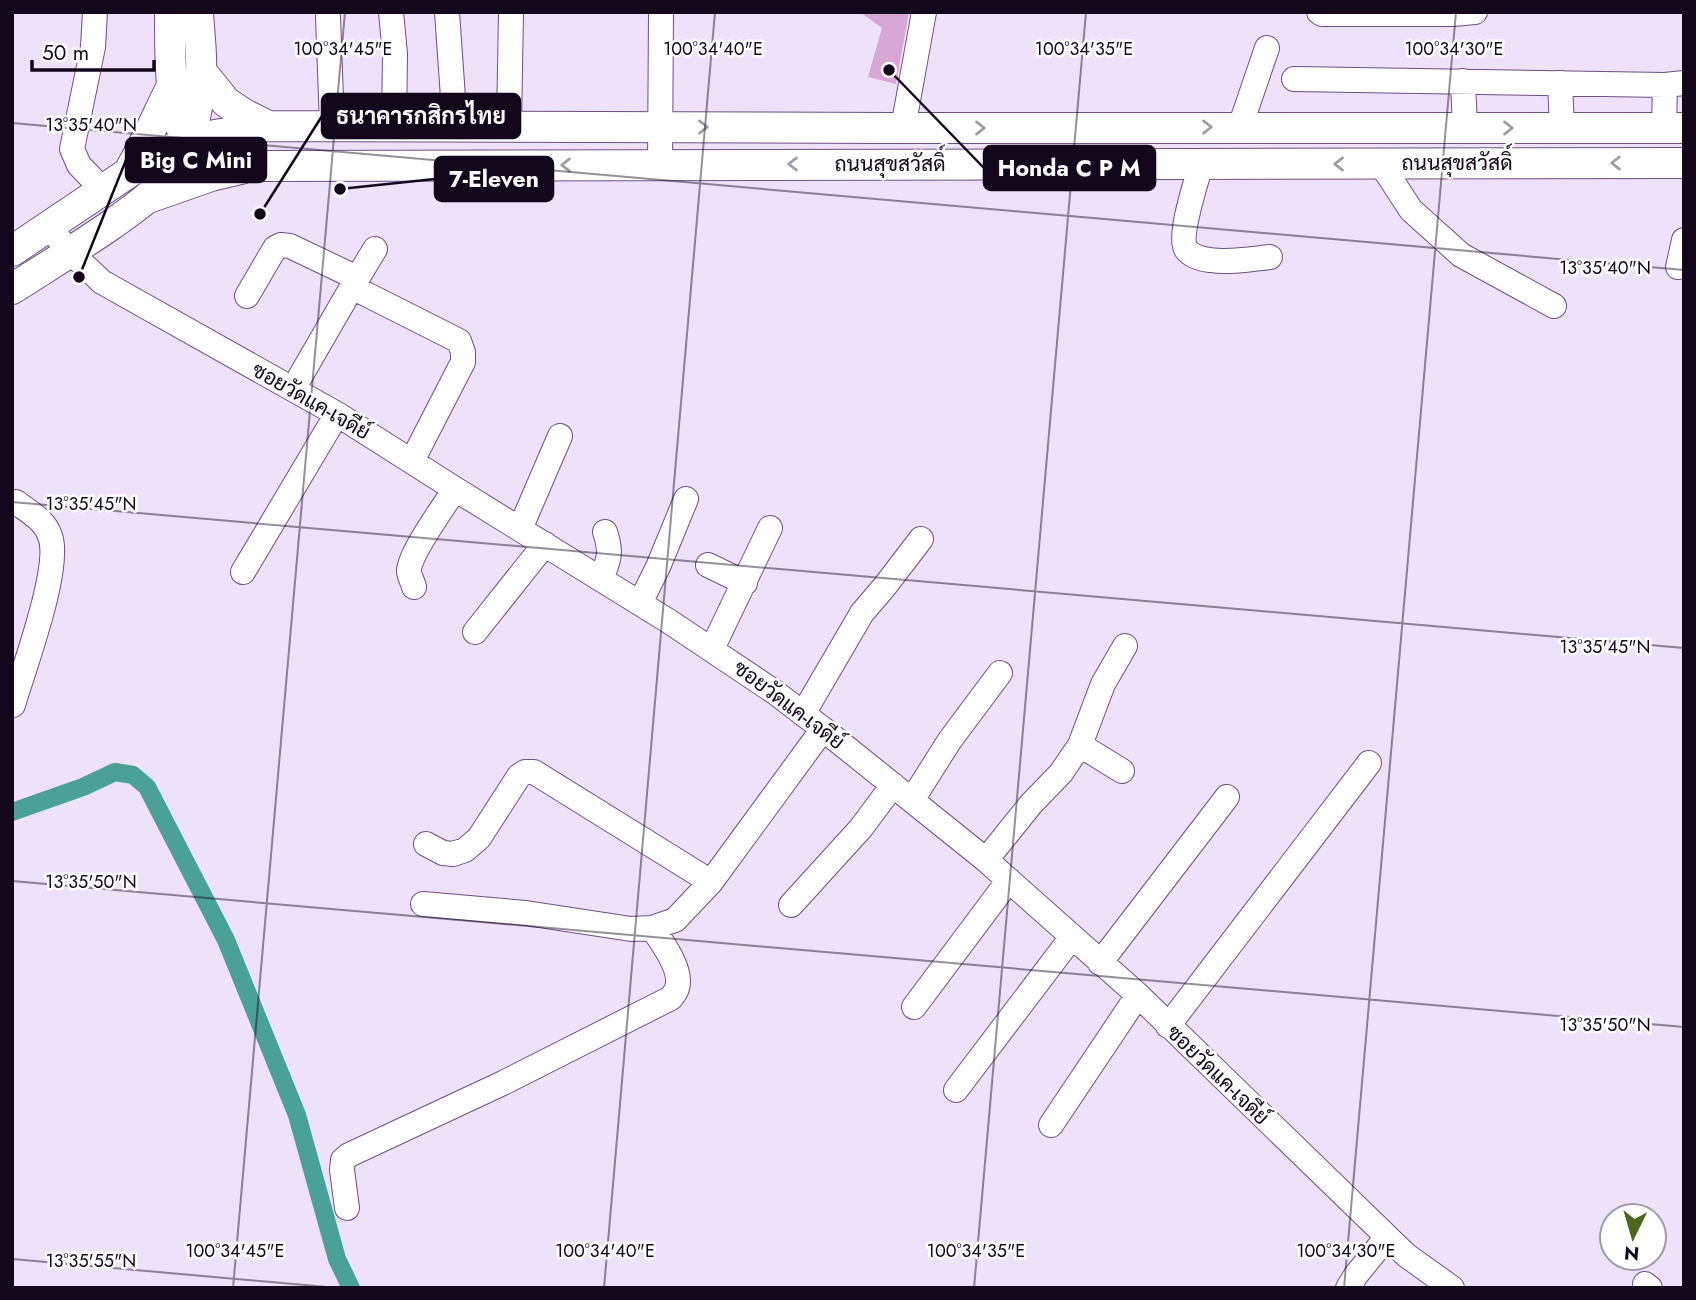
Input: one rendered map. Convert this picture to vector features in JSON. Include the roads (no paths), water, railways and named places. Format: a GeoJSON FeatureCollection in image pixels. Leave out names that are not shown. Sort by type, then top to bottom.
{"type":"FeatureCollection","features":[{"type":"Feature","properties":{"kind":"main road"},"geometry":{"type":"LineString","coordinates":[[170,12],[175,113],[188,142]]}},
{"type":"Feature","properties":{"kind":"main road"},"geometry":{"type":"LineString","coordinates":[[12,289],[146,199],[164,182],[188,142],[196,109],[201,71],[198,12]]}},
{"type":"Feature","properties":{"kind":"main road"},"geometry":{"type":"LineString","coordinates":[[201,71],[226,102],[268,126]]}},
{"type":"Feature","properties":{"kind":"main road"},"geometry":{"type":"LineString","coordinates":[[128,173],[141,152],[172,86]]}},
{"type":"Feature","properties":{"kind":"main road","name":"ถนนสุขสวัสดิ์"},"geometry":{"type":"LineString","coordinates":[[12,250],[128,173],[188,142],[268,126],[1674,128]]}},
{"type":"Feature","properties":{"kind":"main road","name":"ถนนสุขสวัสดิ์"},"geometry":{"type":"LineString","coordinates":[[188,142],[210,160],[254,166],[1684,163]]}},
{"type":"Feature","properties":{"kind":"main road"},"geometry":{"type":"LineString","coordinates":[[146,199],[211,176],[254,166]]}},
{"type":"Feature","properties":{"kind":"street"},"geometry":{"type":"LineString","coordinates":[[96,12],[93,47],[72,149],[79,165],[104,191]]}},
{"type":"Feature","properties":{"kind":"street"},"geometry":{"type":"LineString","coordinates":[[391,12],[395,54],[394,125]]}},
{"type":"Feature","properties":{"kind":"street"},"geometry":{"type":"LineString","coordinates":[[447,12],[455,126]]}},
{"type":"Feature","properties":{"kind":"street"},"geometry":{"type":"LineString","coordinates":[[509,126],[512,12]]}},
{"type":"Feature","properties":{"kind":"street"},"geometry":{"type":"LineString","coordinates":[[660,165],[661,12]]}},
{"type":"Feature","properties":{"kind":"street"},"geometry":{"type":"LineString","coordinates":[[903,128],[925,12]]}},
{"type":"Feature","properties":{"kind":"street"},"geometry":{"type":"LineString","coordinates":[[1319,12],[1475,12]]}},
{"type":"Feature","properties":{"kind":"street"},"geometry":{"type":"LineString","coordinates":[[328,17],[332,125]]}},
{"type":"Feature","properties":{"kind":"street"},"geometry":{"type":"LineString","coordinates":[[1240,127],[1268,48]]}},
{"type":"Feature","properties":{"kind":"street"},"geometry":{"type":"LineString","coordinates":[[1294,79],[1674,84],[1674,128]]}},
{"type":"Feature","properties":{"kind":"street"},"geometry":{"type":"LineString","coordinates":[[1463,80],[1465,128]]}},
{"type":"Feature","properties":{"kind":"street"},"geometry":{"type":"LineString","coordinates":[[1560,83],[1562,128]]}},
{"type":"Feature","properties":{"kind":"street"},"geometry":{"type":"LineString","coordinates":[[1201,164],[1184,228],[1183,241],[1186,249],[1193,256],[1210,260],[1270,257]]}},
{"type":"Feature","properties":{"kind":"street"},"geometry":{"type":"LineString","coordinates":[[1381,164],[1411,210],[1461,255],[1555,306]]}},
{"type":"Feature","properties":{"kind":"street","name":"ซอยวัดแค-เจดีย์"},"geometry":{"type":"LineString","coordinates":[[49,227],[70,252],[102,282],[337,414],[712,649],[803,714],[1009,880],[1138,995],[1406,1255],[1452,1288]]}},
{"type":"Feature","properties":{"kind":"street"},"geometry":{"type":"LineString","coordinates":[[1678,267],[1684,240]]}},
{"type":"Feature","properties":{"kind":"street"},"geometry":{"type":"LineString","coordinates":[[247,296],[275,248],[281,245],[290,246],[459,341],[463,362],[412,461]]}},
{"type":"Feature","properties":{"kind":"street"},"geometry":{"type":"LineString","coordinates":[[293,389],[376,249]]}},
{"type":"Feature","properties":{"kind":"street"},"geometry":{"type":"LineString","coordinates":[[243,572],[337,414]]}},
{"type":"Feature","properties":{"kind":"street"},"geometry":{"type":"LineString","coordinates":[[520,529],[560,436]]}},
{"type":"Feature","properties":{"kind":"street"},"geometry":{"type":"LineString","coordinates":[[414,587],[409,571],[412,561],[455,489]]}},
{"type":"Feature","properties":{"kind":"street"},"geometry":{"type":"LineString","coordinates":[[640,603],[686,499]]}},
{"type":"Feature","properties":{"kind":"street"},"geometry":{"type":"LineString","coordinates":[[13,705],[47,592],[52,560],[51,538],[44,523],[16,502]]}},
{"type":"Feature","properties":{"kind":"street"},"geometry":{"type":"LineString","coordinates":[[712,649],[770,527]]}},
{"type":"Feature","properties":{"kind":"street"},"geometry":{"type":"LineString","coordinates":[[601,579],[610,546],[605,532]]}},
{"type":"Feature","properties":{"kind":"street"},"geometry":{"type":"LineString","coordinates":[[803,714],[862,613],[921,539]]}},
{"type":"Feature","properties":{"kind":"street"},"geometry":{"type":"LineString","coordinates":[[475,632],[545,544]]}},
{"type":"Feature","properties":{"kind":"street"},"geometry":{"type":"LineString","coordinates":[[708,565],[745,583]]}},
{"type":"Feature","properties":{"kind":"street"},"geometry":{"type":"LineString","coordinates":[[986,860],[1031,804],[1061,773],[1080,745],[1103,684],[1125,646]]}},
{"type":"Feature","properties":{"kind":"street"},"geometry":{"type":"LineString","coordinates":[[791,905],[860,828],[902,793],[950,740],[1000,673]]}},
{"type":"Feature","properties":{"kind":"street"},"geometry":{"type":"LineString","coordinates":[[423,904],[526,913],[631,929],[652,928],[676,920],[710,882],[822,729]]}},
{"type":"Feature","properties":{"kind":"street"},"geometry":{"type":"LineString","coordinates":[[1080,745],[1122,771]]}},
{"type":"Feature","properties":{"kind":"street"},"geometry":{"type":"LineString","coordinates":[[1168,1026],[1370,763]]}},
{"type":"Feature","properties":{"kind":"street"},"geometry":{"type":"LineString","coordinates":[[426,844],[443,853],[453,854],[465,849],[479,838],[519,776],[534,772],[710,882]]}},
{"type":"Feature","properties":{"kind":"street"},"geometry":{"type":"LineString","coordinates":[[1100,962],[1227,797]]}},
{"type":"Feature","properties":{"kind":"street"},"geometry":{"type":"LineString","coordinates":[[914,1007],[1009,880]]}},
{"type":"Feature","properties":{"kind":"street"},"geometry":{"type":"LineString","coordinates":[[347,1208],[342,1170],[343,1160],[349,1154],[503,1083],[671,998],[677,988],[678,978],[669,954],[652,928]]}},
{"type":"Feature","properties":{"kind":"street"},"geometry":{"type":"LineString","coordinates":[[956,1090],[1072,937]]}},
{"type":"Feature","properties":{"kind":"street"},"geometry":{"type":"LineString","coordinates":[[1051,1125],[1138,995]]}},
{"type":"Feature","properties":{"kind":"street"},"geometry":{"type":"LineString","coordinates":[[1348,1288],[1387,1237]]}},
{"type":"Feature","properties":{"kind":"waterway"},"geometry":{"type":"LineString","coordinates":[[12,812],[83,787],[115,772],[133,775],[147,787],[226,940],[297,1115],[337,1259],[351,1288]]}},
{"type":"Feature","properties":{"kind":"place","name":"Honda C P M"},"geometry":{"type":"Point","coordinates":[889,70]}},
{"type":"Feature","properties":{"kind":"place","name":"7-Eleven"},"geometry":{"type":"Point","coordinates":[340,189]}},
{"type":"Feature","properties":{"kind":"place","name":"ธนาคารกสิกรไทย"},"geometry":{"type":"Point","coordinates":[260,214]}},
{"type":"Feature","properties":{"kind":"place","name":"Big C Mini"},"geometry":{"type":"Point","coordinates":[79,277]}}]}
